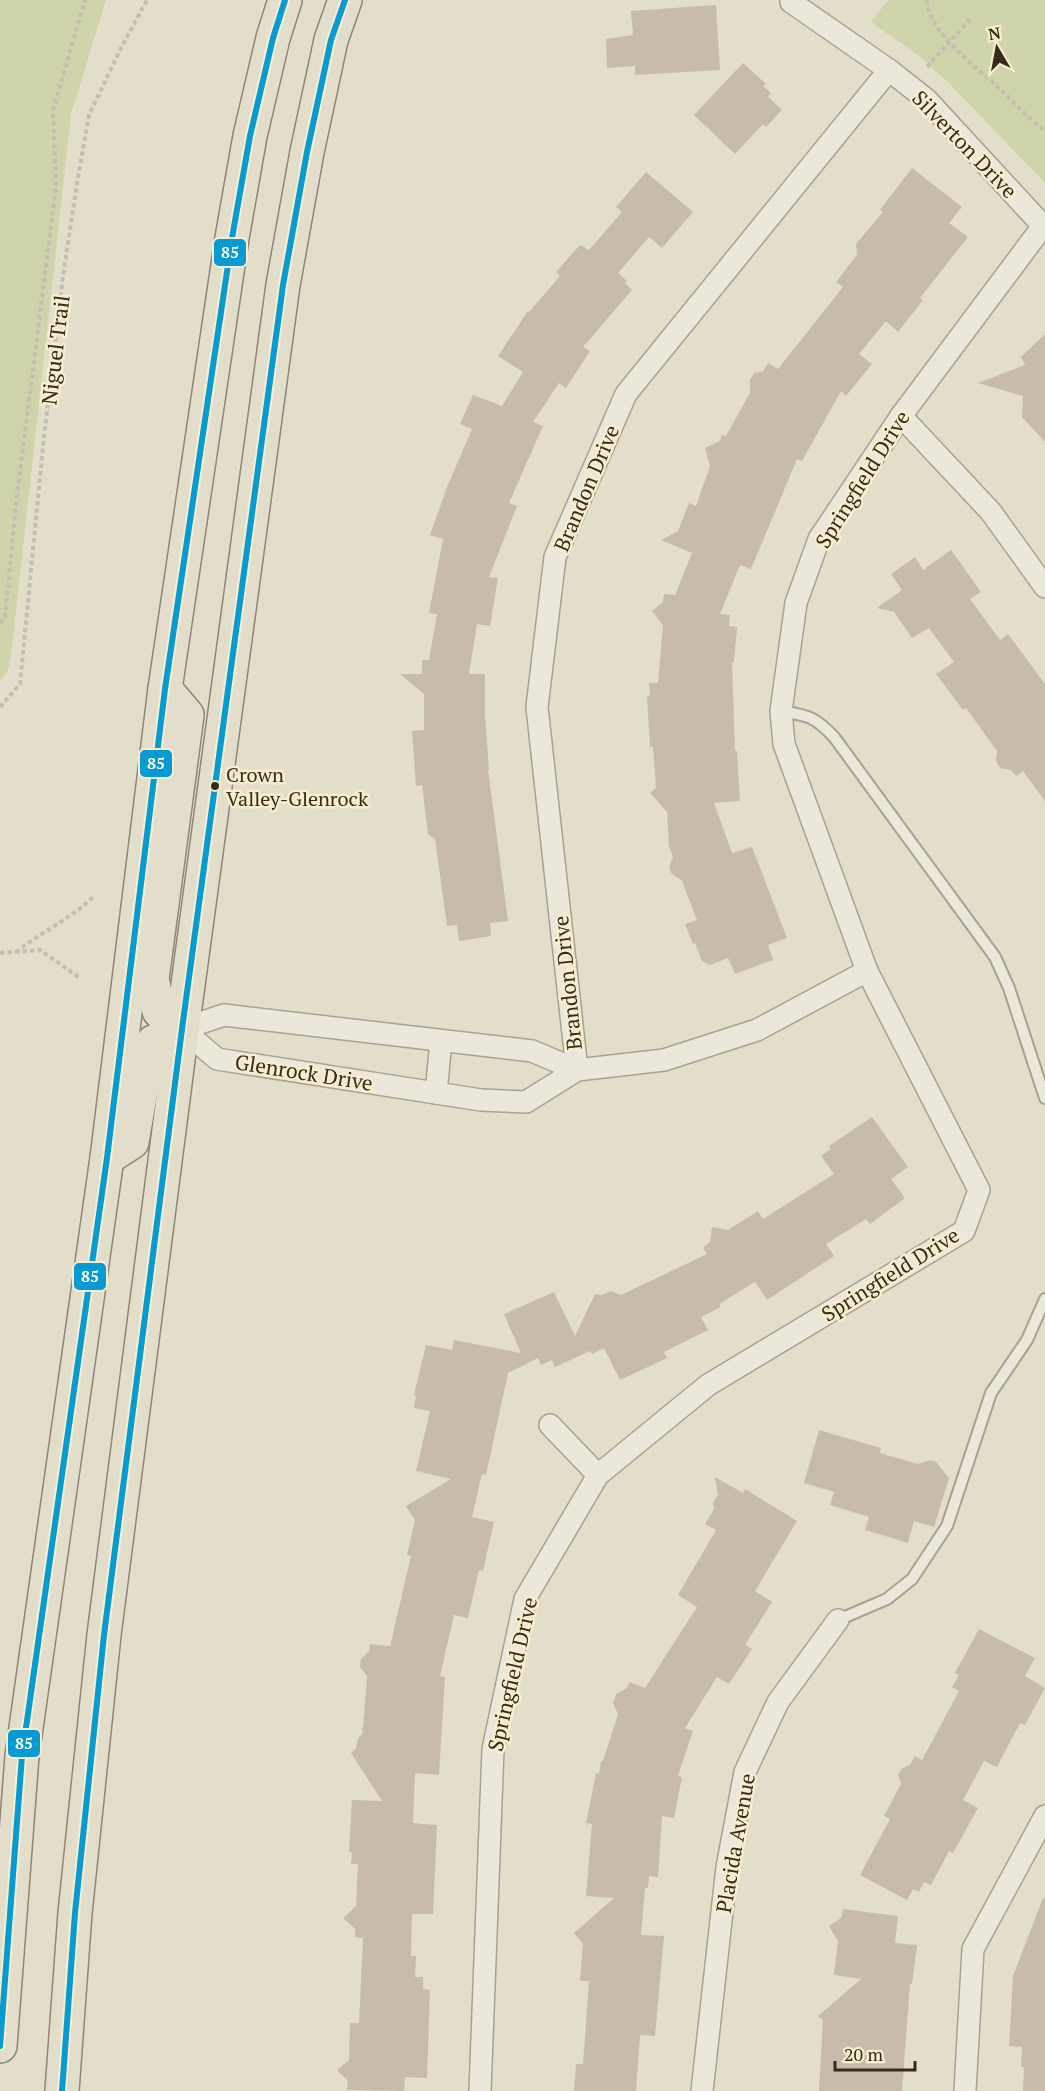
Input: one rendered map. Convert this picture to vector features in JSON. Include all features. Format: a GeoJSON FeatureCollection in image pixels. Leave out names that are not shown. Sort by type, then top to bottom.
{"type":"FeatureCollection","features":[{"type":"Feature","properties":{"kind":"main road"},"geometry":{"type":"LineString","coordinates":[[0,2046],[21,1756],[107,1158],[165,689],[231,238],[250,136],[273,38],[285,0]]}},
{"type":"Feature","properties":{"kind":"main road"},"geometry":{"type":"LineString","coordinates":[[62,2091],[75,1913],[102,1658],[182,1029],[283,285],[307,152],[332,40],[345,0]]}},
{"type":"Feature","properties":{"kind":"main road"},"geometry":{"type":"LineString","coordinates":[[165,689],[187,715],[152,979],[159,1011],[182,1029]]}},
{"type":"Feature","properties":{"kind":"main road"},"geometry":{"type":"LineString","coordinates":[[107,1158],[132,1142],[141,1090],[153,1042],[182,1029]]}},
{"type":"Feature","properties":{"kind":"street","name":"Silverton Drive"},"geometry":{"type":"LineString","coordinates":[[791,3],[889,70],[927,100],[1044,227]]}},
{"type":"Feature","properties":{"kind":"street","name":"Brandon Drive"},"geometry":{"type":"LineString","coordinates":[[577,1070],[537,707],[555,557],[626,394],[889,70]]}},
{"type":"Feature","properties":{"kind":"street","name":"Springfield Drive"},"geometry":{"type":"LineString","coordinates":[[480,2091],[493,1749],[525,1599],[598,1475],[708,1385],[964,1231],[979,1190],[867,972],[784,744],[781,711],[796,603],[819,539],[901,416],[1044,227]]}},
{"type":"Feature","properties":{"kind":"street"},"geometry":{"type":"LineString","coordinates":[[901,416],[991,512],[1045,587]]}},
{"type":"Feature","properties":{"kind":"street","name":"Glenrock Drive"},"geometry":{"type":"LineString","coordinates":[[182,1029],[217,1059],[481,1100],[526,1102],[577,1070],[664,1060],[757,1030],[867,972]]}},
{"type":"Feature","properties":{"kind":"street","name":"Glenrock Drive"},"geometry":{"type":"LineString","coordinates":[[182,1029],[224,1015],[532,1052],[577,1070]]}},
{"type":"Feature","properties":{"kind":"street"},"geometry":{"type":"LineString","coordinates":[[435,1093],[441,1041]]}},
{"type":"Feature","properties":{"kind":"street"},"geometry":{"type":"LineString","coordinates":[[550,1425],[598,1475]]}},
{"type":"Feature","properties":{"kind":"street","name":"Placida Avenue"},"geometry":{"type":"LineString","coordinates":[[702,2091],[727,1868],[745,1772],[778,1702],[838,1620]]}},
{"type":"Feature","properties":{"kind":"street"},"geometry":{"type":"LineString","coordinates":[[965,2091],[973,1949],[1045,1816]]}},
{"type":"Feature","properties":{"kind":"lane"},"geometry":{"type":"LineString","coordinates":[[781,711],[818,720],[834,737],[989,948],[1009,988],[1045,1098]]}},
{"type":"Feature","properties":{"kind":"lane"},"geometry":{"type":"LineString","coordinates":[[838,1620],[887,1599],[912,1579],[947,1526],[991,1393],[1027,1340],[1045,1299]]}},
{"type":"Feature","properties":{"kind":"path"},"geometry":{"type":"LineString","coordinates":[[0,623],[4,618],[56,186],[52,110],[85,0]]}},
{"type":"Feature","properties":{"kind":"path","name":"Niguel Trail"},"geometry":{"type":"LineString","coordinates":[[0,706],[20,684],[44,436],[63,276],[89,115],[147,0]]}},
{"type":"Feature","properties":{"kind":"path"},"geometry":{"type":"LineString","coordinates":[[927,0],[927,9],[931,17],[950,41],[973,66],[1045,131]]}},
{"type":"Feature","properties":{"kind":"path"},"geometry":{"type":"LineString","coordinates":[[927,67],[972,17]]}},
{"type":"Feature","properties":{"kind":"path"},"geometry":{"type":"LineString","coordinates":[[16,952],[36,936],[85,906],[95,895]]}},
{"type":"Feature","properties":{"kind":"path"},"geometry":{"type":"LineString","coordinates":[[0,953],[40,950],[80,978]]}},
{"type":"Feature","properties":{"kind":"green space"},"geometry":{"type":"Polygon","coordinates":[[[0,0],[106,0],[71,114],[11,656],[8,670],[0,681],[0,0]]]}},
{"type":"Feature","properties":{"kind":"green space"},"geometry":{"type":"Polygon","coordinates":[[[888,0],[1045,0],[1045,183],[948,82],[918,55],[871,22],[888,0]]]}},
{"type":"Feature","properties":{"kind":"building"},"geometry":{"type":"Polygon","coordinates":[[[716,5],[720,70],[635,75],[635,66],[607,68],[606,39],[633,35],[631,11],[716,5]]]}},
{"type":"Feature","properties":{"kind":"building"},"geometry":{"type":"Polygon","coordinates":[[[743,63],[766,84],[763,86],[771,93],[768,97],[782,110],[766,127],[763,124],[735,154],[694,115],[743,63]]]}},
{"type":"Feature","properties":{"kind":"building"},"geometry":{"type":"Polygon","coordinates":[[[912,168],[962,207],[949,223],[968,237],[920,298],[923,300],[898,332],[886,321],[859,354],[872,364],[846,396],[841,391],[802,461],[797,459],[751,569],[740,565],[720,614],[730,615],[729,626],[737,627],[734,663],[732,662],[735,751],[737,751],[740,801],[714,803],[732,853],[752,847],[787,938],[768,945],[773,960],[735,974],[728,958],[710,965],[702,961],[695,943],[693,944],[685,924],[697,920],[682,881],[671,873],[669,867],[673,857],[669,846],[667,812],[650,793],[656,788],[653,747],[650,747],[647,696],[650,695],[649,683],[658,683],[663,625],[652,611],[663,602],[664,594],[675,595],[692,553],[661,540],[678,531],[689,503],[696,506],[710,466],[705,448],[720,441],[722,435],[726,436],[750,393],[750,380],[754,373],[763,371],[768,363],[778,369],[843,287],[836,282],[857,255],[856,244],[883,212],[880,210],[912,168]]]}},
{"type":"Feature","properties":{"kind":"building"},"geometry":{"type":"Polygon","coordinates":[[[646,172],[693,212],[662,248],[649,237],[618,273],[627,281],[625,283],[632,290],[583,347],[590,351],[566,388],[559,383],[533,422],[543,426],[509,503],[517,506],[489,577],[498,578],[490,626],[477,624],[469,674],[485,674],[488,770],[508,921],[490,923],[491,936],[459,941],[457,925],[447,926],[435,839],[428,834],[422,785],[416,786],[412,731],[424,730],[424,694],[400,674],[422,674],[422,660],[429,660],[437,614],[429,613],[443,539],[430,535],[447,487],[472,429],[460,424],[473,395],[502,406],[523,372],[498,356],[528,311],[560,276],[556,272],[580,245],[589,250],[622,212],[616,207],[646,172]]]}},
{"type":"Feature","properties":{"kind":"building"},"geometry":{"type":"Polygon","coordinates":[[[1045,334],[1045,442],[1022,417],[1023,396],[978,383],[1025,365],[1021,357],[1045,334]]]}},
{"type":"Feature","properties":{"kind":"building"},"geometry":{"type":"Polygon","coordinates":[[[951,550],[981,592],[970,599],[1000,640],[1008,634],[1045,684],[1045,801],[1023,771],[1016,776],[1011,770],[1000,768],[996,761],[997,751],[966,708],[963,710],[936,674],[954,662],[929,628],[912,638],[894,612],[877,608],[902,590],[891,574],[915,557],[923,570],[951,550]]]}},
{"type":"Feature","properties":{"kind":"building"},"geometry":{"type":"Polygon","coordinates":[[[872,1117],[908,1167],[891,1179],[905,1198],[870,1224],[866,1219],[826,1244],[834,1256],[767,1300],[755,1282],[719,1304],[721,1307],[701,1317],[708,1330],[664,1352],[667,1358],[620,1380],[604,1348],[592,1354],[590,1351],[555,1367],[552,1360],[541,1365],[538,1358],[508,1373],[486,1475],[482,1474],[472,1517],[494,1522],[483,1571],[479,1570],[468,1618],[454,1615],[440,1676],[445,1677],[439,1775],[415,1773],[413,1823],[437,1825],[433,1914],[412,1914],[411,1956],[416,1956],[415,1977],[423,1977],[423,1989],[430,1990],[427,2078],[405,2077],[404,2091],[347,2090],[348,2081],[337,2070],[349,2060],[350,2023],[359,2023],[363,1938],[355,1937],[355,1929],[343,1918],[356,1906],[358,1864],[351,1864],[352,1852],[349,1852],[352,1800],[382,1801],[351,1753],[356,1748],[358,1738],[362,1734],[364,1716],[367,1676],[360,1667],[361,1659],[369,1651],[370,1644],[390,1646],[411,1556],[407,1555],[415,1520],[406,1506],[451,1479],[416,1471],[430,1411],[414,1408],[416,1396],[414,1395],[426,1345],[452,1350],[454,1340],[521,1353],[504,1314],[554,1292],[575,1336],[595,1294],[601,1295],[611,1291],[621,1295],[707,1254],[703,1248],[710,1242],[712,1227],[728,1230],[758,1211],[763,1219],[834,1174],[821,1156],[831,1149],[829,1146],[872,1117]]]}},
{"type":"Feature","properties":{"kind":"building"},"geometry":{"type":"Polygon","coordinates":[[[819,1430],[881,1448],[880,1453],[918,1464],[930,1460],[936,1462],[949,1478],[934,1527],[914,1521],[908,1543],[865,1530],[869,1517],[830,1505],[834,1492],[804,1483],[819,1430]]]}},
{"type":"Feature","properties":{"kind":"building"},"geometry":{"type":"Polygon","coordinates":[[[715,1477],[743,1493],[745,1489],[797,1521],[755,1591],[772,1602],[745,1645],[752,1649],[729,1684],[717,1677],[685,1728],[693,1731],[678,1776],[682,1777],[674,1818],[662,1816],[658,1877],[649,1876],[648,1888],[645,1888],[641,1935],[664,1936],[655,2036],[640,2035],[636,2091],[574,2091],[576,2064],[583,2064],[589,1981],[580,1981],[583,1944],[574,1933],[614,1898],[586,1896],[592,1824],[586,1823],[596,1773],[599,1774],[601,1761],[603,1761],[618,1714],[613,1703],[616,1694],[627,1688],[629,1682],[645,1688],[697,1607],[678,1595],[716,1530],[705,1524],[714,1509],[713,1503],[718,1495],[715,1477]]]}},
{"type":"Feature","properties":{"kind":"building"},"geometry":{"type":"Polygon","coordinates":[[[979,1629],[1035,1658],[1025,1676],[1045,1688],[1025,1725],[1020,1723],[997,1767],[984,1761],[963,1800],[978,1808],[953,1853],[949,1851],[931,1885],[924,1882],[919,1892],[913,1889],[907,1900],[860,1875],[890,1819],[884,1816],[901,1784],[898,1775],[902,1768],[910,1765],[915,1756],[922,1760],[959,1691],[952,1687],[959,1675],[955,1673],[979,1629]]]}},
{"type":"Feature","properties":{"kind":"building"},"geometry":{"type":"Polygon","coordinates":[[[1043,1898],[1045,1898],[1045,2091],[1023,2091],[1022,2047],[1009,2046],[1013,1976],[1043,1898]]]}},
{"type":"Feature","properties":{"kind":"building"},"geometry":{"type":"Polygon","coordinates":[[[843,1909],[898,1916],[895,1943],[917,1945],[912,1984],[910,1984],[902,2091],[819,2091],[823,2020],[818,2016],[861,1979],[834,1975],[838,1941],[829,1926],[841,1918],[843,1909]]]}},
{"type":"Feature","properties":{"kind":"transit line","name":"85"},"geometry":{"type":"LineString","coordinates":[[0,2046],[22,1756],[107,1158],[165,689],[232,238],[250,136],[273,38],[285,0]]}},
{"type":"Feature","properties":{"kind":"transit line","name":"85"},"geometry":{"type":"LineString","coordinates":[[62,2091],[75,1913],[104,1635],[182,1029],[283,285],[307,152],[331,40],[345,0]]}},
{"type":"Feature","properties":{"kind":"place","name":"Crown Valley-Glenrock"},"geometry":{"type":"Point","coordinates":[215,786]}}]}
